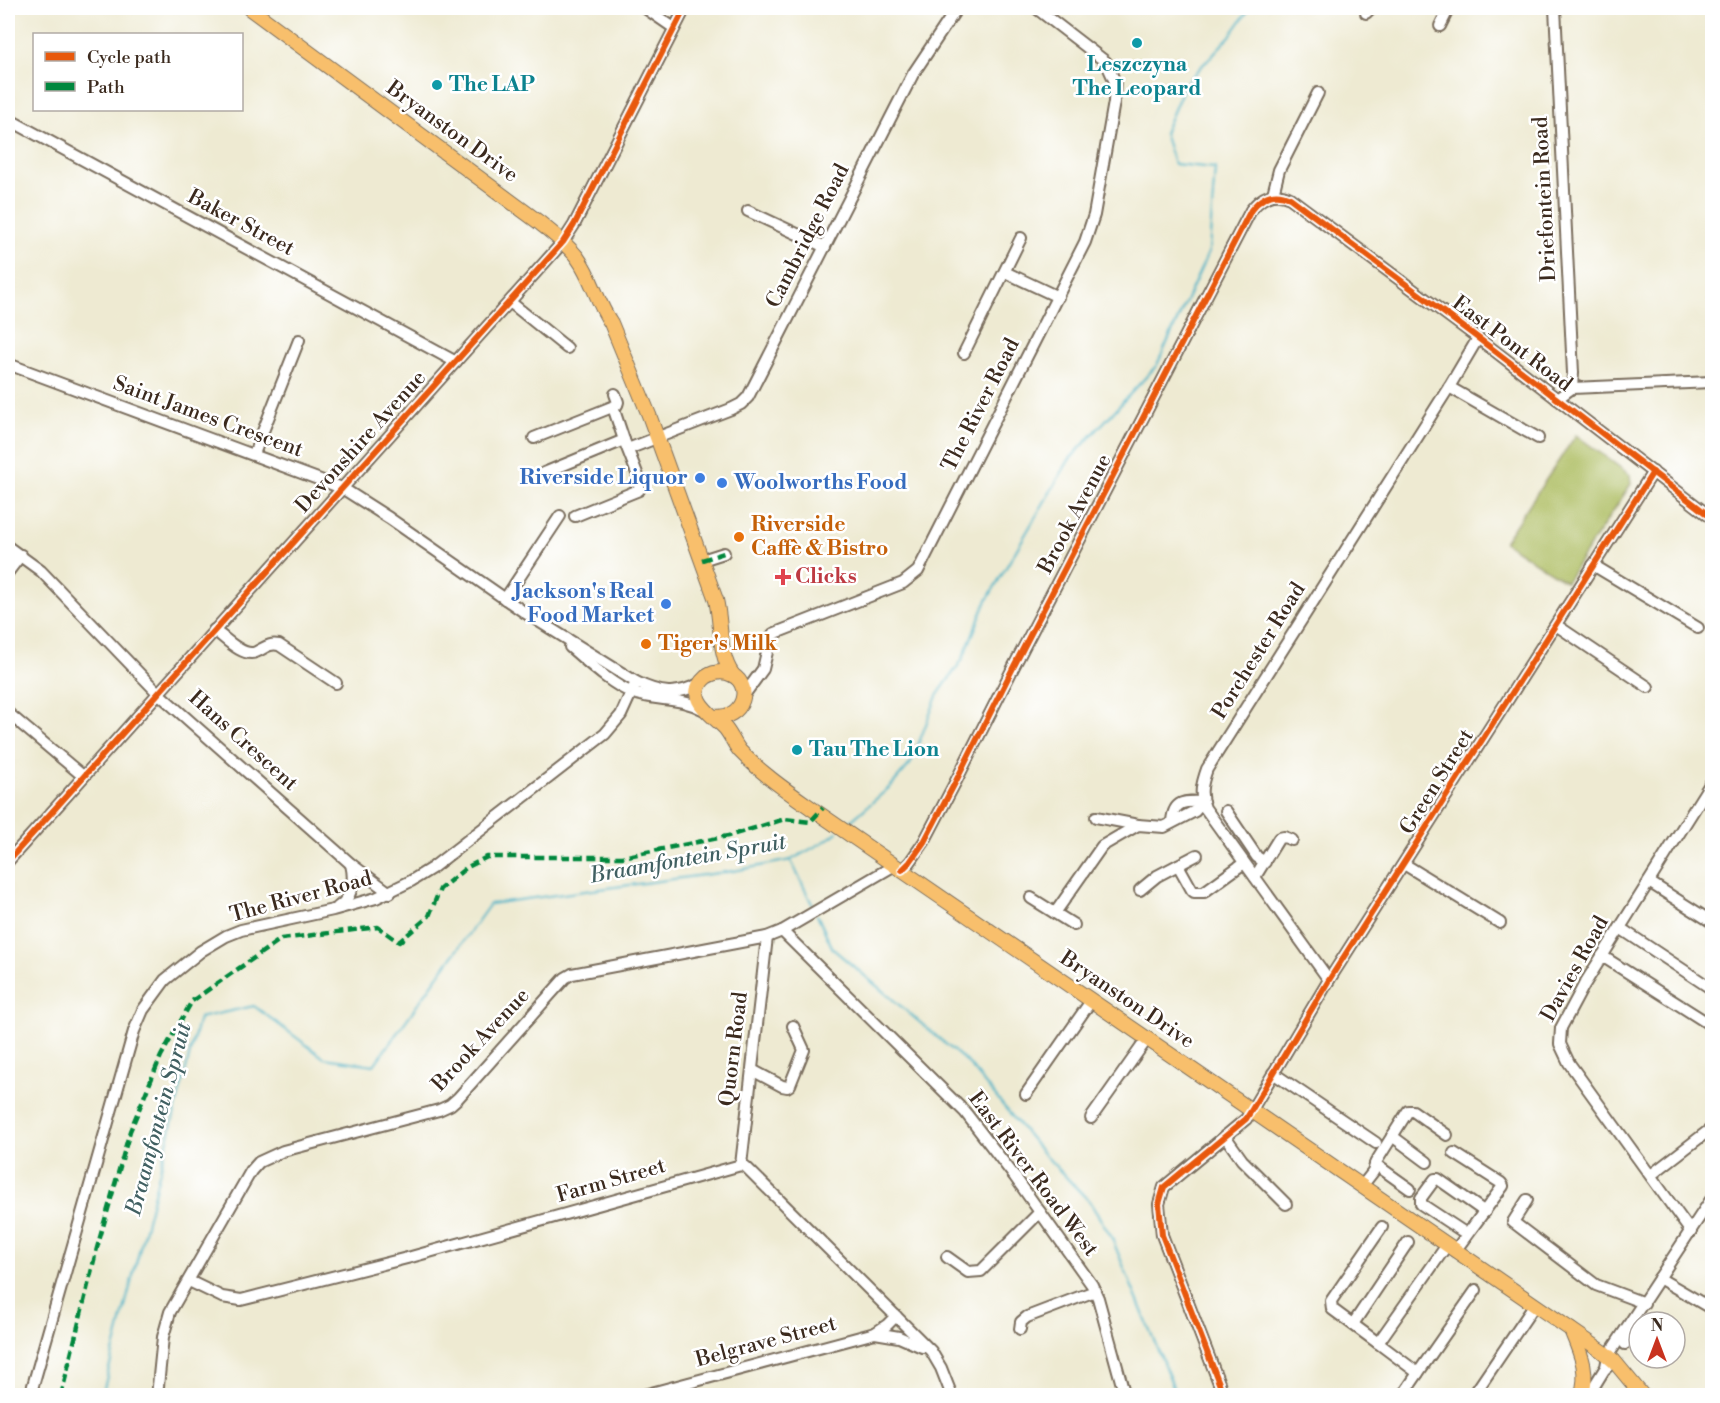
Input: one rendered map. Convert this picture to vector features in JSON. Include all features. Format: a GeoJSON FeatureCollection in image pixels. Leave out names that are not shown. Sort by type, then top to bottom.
{"type":"FeatureCollection","features":[{"type":"Feature","properties":{"kind":"main road","name":"Bryanston Drive"},"geometry":{"type":"LineString","coordinates":[[249,8],[540,222],[563,242],[583,266],[611,324],[711,606],[717,652],[715,661],[704,680]]}},
{"type":"Feature","properties":{"kind":"main road","name":"Bryanston Drive"},"geometry":{"type":"LineString","coordinates":[[653,440],[702,560],[718,610],[724,660],[735,677]]}},
{"type":"Feature","properties":{"kind":"main road"},"geometry":{"type":"LineString","coordinates":[[743,699],[738,710],[726,717],[708,713],[698,697],[704,680],[720,672],[735,677],[743,689],[743,699],[737,728],[745,756]]}},
{"type":"Feature","properties":{"kind":"main road","name":"Bryanston Drive"},"geometry":{"type":"LineString","coordinates":[[708,713],[723,726],[745,756],[765,774],[812,808],[1612,1358]]}},
{"type":"Feature","properties":{"kind":"main road","name":"Bryanston Drive"},"geometry":{"type":"LineString","coordinates":[[1489,1274],[1570,1322],[1612,1358]]}},
{"type":"Feature","properties":{"kind":"main road"},"geometry":{"type":"LineString","coordinates":[[1571,1330],[1585,1368],[1586,1377],[1581,1395]]}},
{"type":"Feature","properties":{"kind":"main road"},"geometry":{"type":"LineString","coordinates":[[1612,1358],[1643,1395]]}},
{"type":"Feature","properties":{"kind":"main road"},"geometry":{"type":"LineString","coordinates":[[1612,1358],[1654,1395]]}},
{"type":"Feature","properties":{"kind":"street"},"geometry":{"type":"LineString","coordinates":[[645,8],[674,28]]}},
{"type":"Feature","properties":{"kind":"street","name":"Devonshire Avenue"},"geometry":{"type":"LineString","coordinates":[[8,861],[563,242],[574,225],[685,8]]}},
{"type":"Feature","properties":{"kind":"street","name":"Cambridge Road"},"geometry":{"type":"LineString","coordinates":[[544,473],[626,445],[653,440],[744,402],[754,389],[920,60],[957,8]]}},
{"type":"Feature","properties":{"kind":"street","name":"The River Road"},"geometry":{"type":"LineString","coordinates":[[743,699],[763,669],[773,634],[903,583],[918,571],[1085,242],[1094,215],[1114,102],[1115,82],[1109,67],[1083,43],[1036,8]]}},
{"type":"Feature","properties":{"kind":"street"},"geometry":{"type":"LineString","coordinates":[[1440,26],[1449,8]]}},
{"type":"Feature","properties":{"kind":"street","name":"Driefontein Road"},"geometry":{"type":"LineString","coordinates":[[1555,8],[1572,388]]}},
{"type":"Feature","properties":{"kind":"street"},"geometry":{"type":"LineString","coordinates":[[1273,194],[1279,170],[1318,93]]}},
{"type":"Feature","properties":{"kind":"street","name":"Baker Street"},"geometry":{"type":"LineString","coordinates":[[8,118],[456,362]]}},
{"type":"Feature","properties":{"kind":"street","name":"East Pont Road"},"geometry":{"type":"LineString","coordinates":[[1273,194],[1290,198],[1713,518]]}},
{"type":"Feature","properties":{"kind":"street","name":"Brook Avenue"},"geometry":{"type":"LineString","coordinates":[[157,1395],[164,1328],[174,1304],[251,1171],[259,1162],[283,1151],[439,1110],[450,1105],[569,975],[585,970],[767,937],[782,931],[915,857],[1251,210],[1262,199],[1273,194]]}},
{"type":"Feature","properties":{"kind":"street"},"geometry":{"type":"LineString","coordinates":[[748,211],[825,247]]}},
{"type":"Feature","properties":{"kind":"street"},"geometry":{"type":"LineString","coordinates":[[964,353],[1021,238]]}},
{"type":"Feature","properties":{"kind":"street"},"geometry":{"type":"LineString","coordinates":[[1005,272],[1058,297]]}},
{"type":"Feature","properties":{"kind":"street"},"geometry":{"type":"LineString","coordinates":[[510,302],[567,348]]}},
{"type":"Feature","properties":{"kind":"street","name":"Porchester Road"},"geometry":{"type":"LineString","coordinates":[[1203,802],[1201,792],[1207,769],[1478,338]]}},
{"type":"Feature","properties":{"kind":"street"},"geometry":{"type":"LineString","coordinates":[[254,454],[299,340]]}},
{"type":"Feature","properties":{"kind":"street","name":"Saint James Crescent"},"geometry":{"type":"LineString","coordinates":[[8,364],[342,488],[634,687],[682,700],[708,713]]}},
{"type":"Feature","properties":{"kind":"street"},"geometry":{"type":"LineString","coordinates":[[1557,399],[1572,388],[1713,382]]}},
{"type":"Feature","properties":{"kind":"street"},"geometry":{"type":"LineString","coordinates":[[1449,387],[1538,438]]}},
{"type":"Feature","properties":{"kind":"street"},"geometry":{"type":"LineString","coordinates":[[534,438],[613,407],[617,404],[615,394]]}},
{"type":"Feature","properties":{"kind":"street"},"geometry":{"type":"LineString","coordinates":[[575,516],[639,490],[640,481],[613,407]]}},
{"type":"Feature","properties":{"kind":"street","name":"Green Street"},"geometry":{"type":"LineString","coordinates":[[1224,1395],[1162,1235],[1159,1214],[1160,1197],[1164,1187],[1246,1119],[1329,980],[1653,471]]}},
{"type":"Feature","properties":{"kind":"street"},"geometry":{"type":"LineString","coordinates":[[505,599],[560,516]]}},
{"type":"Feature","properties":{"kind":"street","name":"Hans Crescent"},"geometry":{"type":"LineString","coordinates":[[8,547],[21,555],[57,587],[158,693],[351,864],[390,893]]}},
{"type":"Feature","properties":{"kind":"street"},"geometry":{"type":"LineString","coordinates":[[702,560],[724,554]]}},
{"type":"Feature","properties":{"kind":"street"},"geometry":{"type":"LineString","coordinates":[[8,572],[21,555]]}},
{"type":"Feature","properties":{"kind":"street"},"geometry":{"type":"LineString","coordinates":[[1593,566],[1698,628]]}},
{"type":"Feature","properties":{"kind":"street"},"geometry":{"type":"LineString","coordinates":[[1556,625],[1648,687]]}},
{"type":"Feature","properties":{"kind":"street"},"geometry":{"type":"LineString","coordinates":[[214,630],[246,653],[256,652],[269,645],[279,645],[336,683]]}},
{"type":"Feature","properties":{"kind":"street"},"geometry":{"type":"LineString","coordinates":[[735,677],[753,675],[763,669]]}},
{"type":"Feature","properties":{"kind":"street","name":"Saint James Crescent"},"geometry":{"type":"LineString","coordinates":[[634,687],[672,693],[689,690],[704,680]]}},
{"type":"Feature","properties":{"kind":"street","name":"The River Road"},"geometry":{"type":"LineString","coordinates":[[30,1395],[134,1031],[143,1010],[165,980],[201,951],[226,936],[241,930],[333,910],[390,893],[432,868],[606,734],[621,715],[634,687]]}},
{"type":"Feature","properties":{"kind":"street"},"geometry":{"type":"LineString","coordinates":[[8,713],[83,776]]}},
{"type":"Feature","properties":{"kind":"street","name":"Davies Road"},"geometry":{"type":"LineString","coordinates":[[1691,1232],[1569,1063],[1560,1044],[1561,1028],[1602,956],[1713,781]]}},
{"type":"Feature","properties":{"kind":"street"},"geometry":{"type":"LineString","coordinates":[[1096,817],[1138,825],[1164,827],[1172,821],[1178,804],[1189,801],[1203,802],[1329,980]]}},
{"type":"Feature","properties":{"kind":"street"},"geometry":{"type":"LineString","coordinates":[[1226,811],[1257,857],[1265,862]]}},
{"type":"Feature","properties":{"kind":"street"},"geometry":{"type":"LineString","coordinates":[[1054,913],[1099,849],[1138,825]]}},
{"type":"Feature","properties":{"kind":"street"},"geometry":{"type":"LineString","coordinates":[[1255,877],[1279,838],[1292,840]]}},
{"type":"Feature","properties":{"kind":"street"},"geometry":{"type":"LineString","coordinates":[[1140,890],[1157,876],[1197,855]]}},
{"type":"Feature","properties":{"kind":"street"},"geometry":{"type":"LineString","coordinates":[[1178,865],[1192,890],[1204,892],[1245,862]]}},
{"type":"Feature","properties":{"kind":"street"},"geometry":{"type":"LineString","coordinates":[[333,910],[344,903],[351,891],[353,879],[351,864]]}},
{"type":"Feature","properties":{"kind":"street"},"geometry":{"type":"LineString","coordinates":[[1404,864],[1500,923]]}},
{"type":"Feature","properties":{"kind":"street"},"geometry":{"type":"LineString","coordinates":[[1648,882],[1713,922]]}},
{"type":"Feature","properties":{"kind":"street"},"geometry":{"type":"LineString","coordinates":[[1031,898],[1074,925]]}},
{"type":"Feature","properties":{"kind":"street"},"geometry":{"type":"LineString","coordinates":[[1620,928],[1713,989]]}},
{"type":"Feature","properties":{"kind":"street","name":"East River Road West"},"geometry":{"type":"LineString","coordinates":[[782,931],[965,1112],[1040,1212],[1095,1291],[1125,1395]]}},
{"type":"Feature","properties":{"kind":"street","name":"Quorn Road"},"geometry":{"type":"LineString","coordinates":[[741,1165],[767,937]]}},
{"type":"Feature","properties":{"kind":"street"},"geometry":{"type":"LineString","coordinates":[[1602,956],[1706,1022]]}},
{"type":"Feature","properties":{"kind":"street"},"geometry":{"type":"LineString","coordinates":[[1026,1094],[1091,1001]]}},
{"type":"Feature","properties":{"kind":"street"},"geometry":{"type":"LineString","coordinates":[[752,1070],[782,1086],[790,1085],[804,1050],[793,1026]]}},
{"type":"Feature","properties":{"kind":"street"},"geometry":{"type":"LineString","coordinates":[[1091,1118],[1147,1039]]}},
{"type":"Feature","properties":{"kind":"street"},"geometry":{"type":"LineString","coordinates":[[1273,1073],[1376,1143]]}},
{"type":"Feature","properties":{"kind":"street"},"geometry":{"type":"LineString","coordinates":[[1362,1186],[1373,1172],[1375,1164],[1410,1110],[1447,1135]]}},
{"type":"Feature","properties":{"kind":"street"},"geometry":{"type":"LineString","coordinates":[[1651,1175],[1713,1128]]}},
{"type":"Feature","properties":{"kind":"street"},"geometry":{"type":"LineString","coordinates":[[1225,1136],[1251,1171],[1286,1204]]}},
{"type":"Feature","properties":{"kind":"street"},"geometry":{"type":"LineString","coordinates":[[1392,1136],[1427,1162]]}},
{"type":"Feature","properties":{"kind":"street"},"geometry":{"type":"LineString","coordinates":[[1378,1343],[1451,1248],[1502,1190],[1501,1183],[1454,1153]]}},
{"type":"Feature","properties":{"kind":"street"},"geometry":{"type":"LineString","coordinates":[[1375,1164],[1410,1189]]}},
{"type":"Feature","properties":{"kind":"street"},"geometry":{"type":"LineString","coordinates":[[741,1165],[746,1167],[931,1351],[939,1363],[951,1395]]}},
{"type":"Feature","properties":{"kind":"street","name":"Farm Street"},"geometry":{"type":"LineString","coordinates":[[189,1281],[222,1297],[241,1300],[411,1257],[741,1165]]}},
{"type":"Feature","properties":{"kind":"street"},"geometry":{"type":"LineString","coordinates":[[1462,1231],[1421,1204],[1421,1198],[1435,1179],[1485,1212]]}},
{"type":"Feature","properties":{"kind":"street"},"geometry":{"type":"LineString","coordinates":[[1588,1395],[1713,1198]]}},
{"type":"Feature","properties":{"kind":"street"},"geometry":{"type":"LineString","coordinates":[[1527,1200],[1509,1226],[1596,1285],[1649,1298]]}},
{"type":"Feature","properties":{"kind":"street"},"geometry":{"type":"LineString","coordinates":[[947,1257],[968,1272],[981,1270],[1040,1212]]}},
{"type":"Feature","properties":{"kind":"street"},"geometry":{"type":"LineString","coordinates":[[1382,1227],[1331,1301],[1332,1309],[1418,1374]]}},
{"type":"Feature","properties":{"kind":"street"},"geometry":{"type":"LineString","coordinates":[[1353,1324],[1408,1242]]}},
{"type":"Feature","properties":{"kind":"street"},"geometry":{"type":"LineString","coordinates":[[1661,1280],[1713,1309]]}},
{"type":"Feature","properties":{"kind":"street"},"geometry":{"type":"LineString","coordinates":[[1403,1395],[1476,1290]]}},
{"type":"Feature","properties":{"kind":"street"},"geometry":{"type":"LineString","coordinates":[[1020,1329],[1021,1322],[1027,1317],[1095,1291]]}},
{"type":"Feature","properties":{"kind":"street"},"geometry":{"type":"LineString","coordinates":[[1645,1310],[1649,1298]]}},
{"type":"Feature","properties":{"kind":"street"},"geometry":{"type":"LineString","coordinates":[[1473,1395],[1534,1306]]}},
{"type":"Feature","properties":{"kind":"street","name":"Belgrave Street"},"geometry":{"type":"LineString","coordinates":[[640,1395],[875,1333],[896,1316]]}},
{"type":"Feature","properties":{"kind":"street"},"geometry":{"type":"LineString","coordinates":[[875,1333],[899,1336],[931,1351]]}},
{"type":"Feature","properties":{"kind":"street"},"geometry":{"type":"LineString","coordinates":[[1612,1358],[1627,1339]]}},
{"type":"Feature","properties":{"kind":"green space"},"geometry":{"type":"Polygon","coordinates":[[[1576,435],[1630,475],[1631,484],[1566,582],[1504,542],[1576,435]]]}},
{"type":"Feature","properties":{"kind":"waterway","name":"Braamfontein Spruit"},"geometry":{"type":"LineString","coordinates":[[846,825],[891,786],[911,763],[937,696],[962,660],[987,600],[1069,460],[1157,365],[1209,251],[1215,168],[1174,164],[1164,133],[1185,84],[1230,36],[1250,8]]}},
{"type":"Feature","properties":{"kind":"waterway","name":"Braamfontein Spruit"},"geometry":{"type":"LineString","coordinates":[[102,1396],[199,1018],[254,1006],[324,1058],[374,1065],[490,904],[733,871],[791,860],[837,832]]}},
{"type":"Feature","properties":{"kind":"waterway"},"geometry":{"type":"LineString","coordinates":[[791,861],[815,910]]}},
{"type":"Feature","properties":{"kind":"waterway"},"geometry":{"type":"LineString","coordinates":[[817,915],[833,949],[968,1063],[1040,1150],[1089,1201],[1111,1236],[1177,1396]]}},
{"type":"Feature","properties":{"kind":"marked path"},"geometry":{"type":"LineString","coordinates":[[702,560],[724,553]]}},
{"type":"Feature","properties":{"kind":"marked path"},"geometry":{"type":"LineString","coordinates":[[61,1396],[97,1248],[130,1131],[161,1056],[192,1001],[281,939],[378,927],[399,942],[429,916],[440,889],[466,868],[487,857],[622,857],[728,836],[785,819],[810,822],[823,808]]}},
{"type":"Feature","properties":{"kind":"cycle path"},"geometry":{"type":"LineString","coordinates":[[8,861],[563,242],[574,225],[685,8]]}},
{"type":"Feature","properties":{"kind":"cycle path"},"geometry":{"type":"LineString","coordinates":[[902,870],[924,842],[1251,210],[1268,196],[1279,195],[1290,198],[1478,338],[1712,518]]}},
{"type":"Feature","properties":{"kind":"cycle path"},"geometry":{"type":"LineString","coordinates":[[1224,1396],[1162,1235],[1159,1204],[1164,1187],[1246,1119],[1329,980],[1653,472]]}},
{"type":"Feature","properties":{"kind":"place","name":"Leszczyna The Leopard"},"geometry":{"type":"Point","coordinates":[1137,43]}},
{"type":"Feature","properties":{"kind":"place","name":"The LAP"},"geometry":{"type":"Point","coordinates":[437,85]}},
{"type":"Feature","properties":{"kind":"place","name":"Riverside Liquor"},"geometry":{"type":"Point","coordinates":[700,478]}},
{"type":"Feature","properties":{"kind":"place","name":"Woolworths Food"},"geometry":{"type":"Point","coordinates":[722,483]}},
{"type":"Feature","properties":{"kind":"place","name":"Riverside Caffè & Bistro"},"geometry":{"type":"Point","coordinates":[739,537]}},
{"type":"Feature","properties":{"kind":"place","name":"Clicks"},"geometry":{"type":"Point","coordinates":[783,577]}},
{"type":"Feature","properties":{"kind":"place","name":"Jackson's Real Food Market"},"geometry":{"type":"Point","coordinates":[666,604]}},
{"type":"Feature","properties":{"kind":"place","name":"Tiger's Milk"},"geometry":{"type":"Point","coordinates":[646,644]}},
{"type":"Feature","properties":{"kind":"place","name":"Tau The Lion"},"geometry":{"type":"Point","coordinates":[797,750]}}]}
